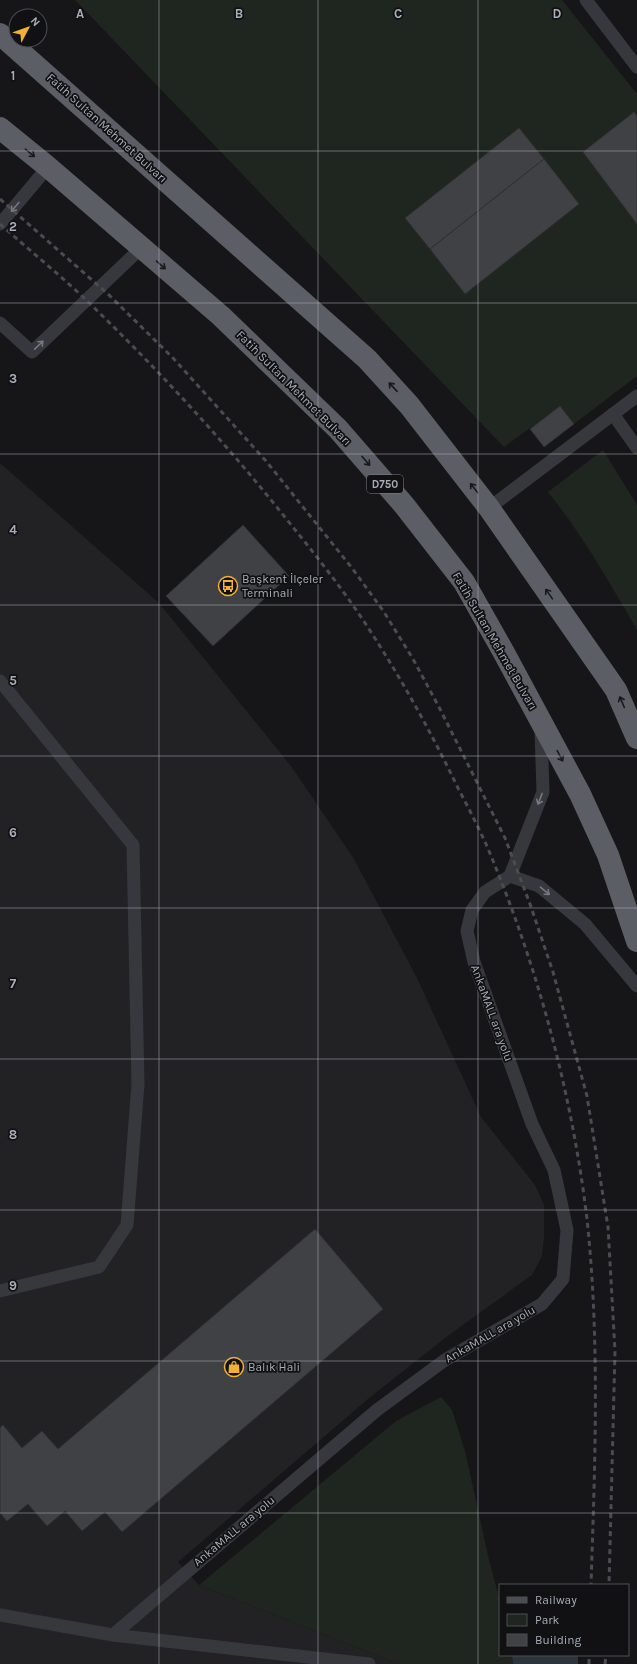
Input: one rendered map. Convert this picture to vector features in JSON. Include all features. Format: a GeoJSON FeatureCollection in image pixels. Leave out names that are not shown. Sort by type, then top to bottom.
{"type":"FeatureCollection","features":[{"type":"Feature","properties":{"kind":"highway","name":"Fatih Sultan Mehmet Bulvarı"},"geometry":{"type":"LineString","coordinates":[[0,34],[366,359],[409,405],[489,508],[616,690],[637,738]]}},
{"type":"Feature","properties":{"kind":"highway","name":"Fatih Sultan Mehmet Bulvarı"},"geometry":{"type":"LineString","coordinates":[[0,128],[48,167],[220,316],[338,429],[404,505],[464,582],[540,719],[580,794],[608,855],[637,940]]}},
{"type":"Feature","properties":{"kind":"lane"},"geometry":{"type":"LineString","coordinates":[[586,0],[637,67]]}},
{"type":"Feature","properties":{"kind":"lane"},"geometry":{"type":"LineString","coordinates":[[0,224],[48,167]]}},
{"type":"Feature","properties":{"kind":"lane"},"geometry":{"type":"LineString","coordinates":[[0,322],[32,352],[141,248]]}},
{"type":"Feature","properties":{"kind":"lane"},"geometry":{"type":"LineString","coordinates":[[489,508],[637,396]]}},
{"type":"Feature","properties":{"kind":"lane"},"geometry":{"type":"LineString","coordinates":[[613,414],[637,448]]}},
{"type":"Feature","properties":{"kind":"lane"},"geometry":{"type":"LineString","coordinates":[[0,680],[133,845],[138,1084],[127,1224],[123,1231],[99,1267],[0,1292]]}},
{"type":"Feature","properties":{"kind":"lane"},"geometry":{"type":"LineString","coordinates":[[540,719],[543,792],[510,876],[539,886],[585,924],[637,986]]}},
{"type":"Feature","properties":{"kind":"lane","name":"AnkaMALL ara yolu"},"geometry":{"type":"LineString","coordinates":[[113,1635],[377,1410],[445,1360],[542,1304],[564,1278],[567,1230],[554,1170],[532,1124],[474,962],[467,931],[472,910],[485,892],[510,876]]}},
{"type":"Feature","properties":{"kind":"lane"},"geometry":{"type":"LineString","coordinates":[[0,1615],[113,1635],[369,1664]]}},
{"type":"Feature","properties":{"kind":"shaded area"},"geometry":{"type":"Polygon","coordinates":[[[0,463],[159,603],[291,766],[354,859],[417,978],[481,1117],[535,1185],[544,1205],[544,1237],[542,1256],[532,1275],[449,1335],[368,1399],[178,1562],[199,1585],[399,1664],[0,1664],[0,463]]]}},
{"type":"Feature","properties":{"kind":"shaded area"},"geometry":{"type":"Polygon","coordinates":[[[512,1656],[578,1656],[578,1664],[513,1664],[512,1656]]]}},
{"type":"Feature","properties":{"kind":"green space"},"geometry":{"type":"Polygon","coordinates":[[[75,0],[562,0],[637,94],[637,376],[574,424],[560,406],[504,447],[75,0]]]}},
{"type":"Feature","properties":{"kind":"green space"},"geometry":{"type":"Polygon","coordinates":[[[603,450],[637,505],[637,630],[584,542],[548,492],[603,450]]]}},
{"type":"Feature","properties":{"kind":"green space"},"geometry":{"type":"Polygon","coordinates":[[[441,1397],[452,1410],[465,1451],[489,1560],[499,1597],[499,1656],[512,1656],[513,1664],[399,1664],[199,1585],[396,1421],[441,1397]]]}},
{"type":"Feature","properties":{"kind":"building"},"geometry":{"type":"Polygon","coordinates":[[[634,112],[637,116],[637,224],[583,152],[634,112]]]}},
{"type":"Feature","properties":{"kind":"building"},"geometry":{"type":"Polygon","coordinates":[[[519,128],[544,159],[430,249],[405,218],[519,128]]]}},
{"type":"Feature","properties":{"kind":"building"},"geometry":{"type":"Polygon","coordinates":[[[544,159],[579,204],[465,294],[430,249],[544,159]]]}},
{"type":"Feature","properties":{"kind":"building"},"geometry":{"type":"Polygon","coordinates":[[[560,406],[574,424],[544,447],[530,429],[560,406]]]}},
{"type":"Feature","properties":{"kind":"building","name":"Başkent İlçeler Terminali"},"geometry":{"type":"Polygon","coordinates":[[[243,525],[289,576],[213,646],[166,596],[243,525]]]}},
{"type":"Feature","properties":{"kind":"building","name":"Balık Hali"},"geometry":{"type":"Polygon","coordinates":[[[315,1229],[383,1309],[122,1532],[105,1512],[82,1531],[65,1511],[47,1526],[28,1504],[7,1521],[0,1513],[0,1428],[3,1425],[22,1448],[42,1431],[58,1449],[315,1229]]]}},
{"type":"Feature","properties":{"kind":"railway"},"geometry":{"type":"LineString","coordinates":[[0,199],[109,295],[173,358],[266,461],[352,568],[384,612],[413,659],[505,838],[530,904],[553,972],[587,1096],[608,1227],[615,1351],[609,1584]]}},
{"type":"Feature","properties":{"kind":"railway"},"geometry":{"type":"LineString","coordinates":[[0,224],[82,296],[191,407],[217,436],[321,562],[367,626],[404,685],[437,746],[489,851],[523,940],[551,1032],[572,1125],[587,1219],[594,1310],[595,1356],[595,1448],[591,1584]]}},
{"type":"Feature","properties":{"kind":"railway"},"geometry":{"type":"LineString","coordinates":[[589,1656],[589,1664]]}},
{"type":"Feature","properties":{"kind":"railway"},"geometry":{"type":"LineString","coordinates":[[605,1664],[606,1656]]}},
{"type":"Feature","properties":{"kind":"place","name":"Başkent İlçeler Terminali"},"geometry":{"type":"Point","coordinates":[228,586]}},
{"type":"Feature","properties":{"kind":"place","name":"Balık Hali"},"geometry":{"type":"Point","coordinates":[234,1367]}}]}
